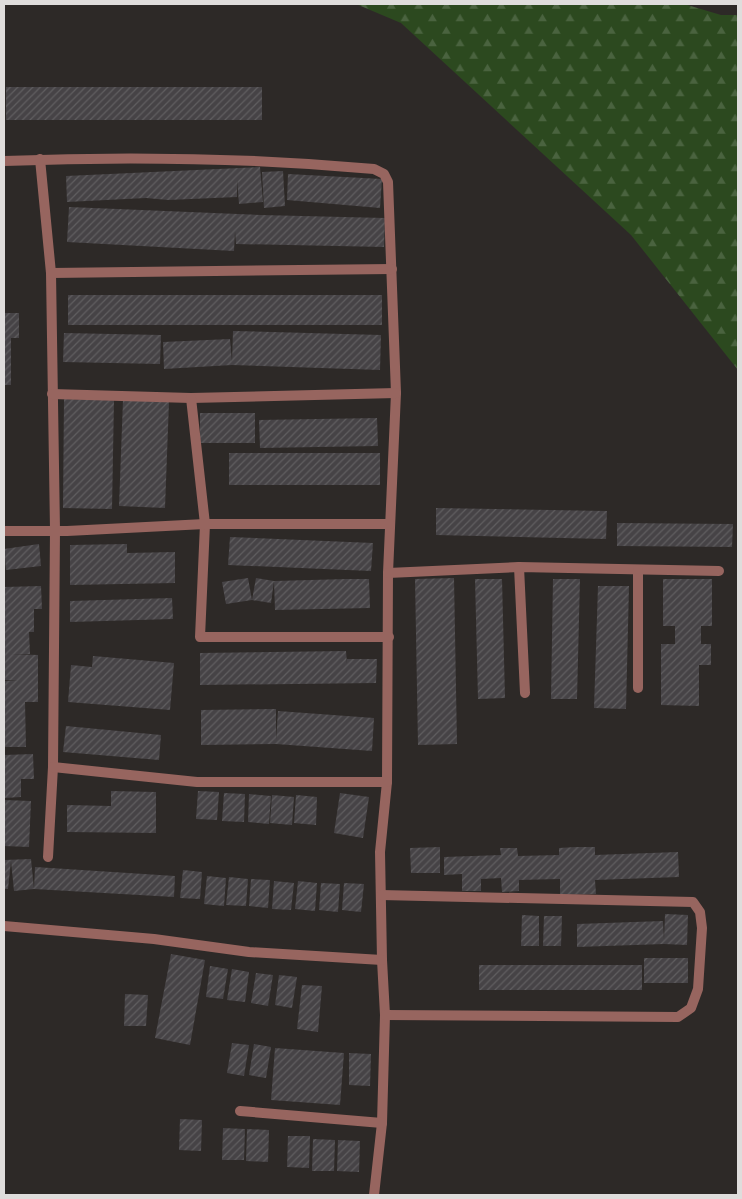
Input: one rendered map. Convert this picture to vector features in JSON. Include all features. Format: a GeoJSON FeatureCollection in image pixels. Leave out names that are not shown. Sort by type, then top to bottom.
{"type":"FeatureCollection","features":[{"type":"Feature","properties":{"kind":"street"},"geometry":{"type":"LineString","coordinates":[[40,159],[51,274],[55,530],[53,767],[48,857]]}},
{"type":"Feature","properties":{"kind":"street"},"geometry":{"type":"LineString","coordinates":[[4,161],[40,159],[298,162],[374,169],[384,174],[388,182],[396,393],[388,573],[387,782],[380,852],[382,960],[386,1015],[382,1123],[374,1195]]}},
{"type":"Feature","properties":{"kind":"street"},"geometry":{"type":"LineString","coordinates":[[51,274],[392,270]]}},
{"type":"Feature","properties":{"kind":"street"},"geometry":{"type":"LineString","coordinates":[[52,394],[191,398],[396,393]]}},
{"type":"Feature","properties":{"kind":"street"},"geometry":{"type":"LineString","coordinates":[[191,398],[205,524],[200,637],[388,636]]}},
{"type":"Feature","properties":{"kind":"street"},"geometry":{"type":"LineString","coordinates":[[4,531],[55,530],[67,532],[205,524],[390,524]]}},
{"type":"Feature","properties":{"kind":"street"},"geometry":{"type":"LineString","coordinates":[[388,573],[519,567],[719,571]]}},
{"type":"Feature","properties":{"kind":"street"},"geometry":{"type":"LineString","coordinates":[[519,567],[525,693]]}},
{"type":"Feature","properties":{"kind":"street"},"geometry":{"type":"LineString","coordinates":[[638,570],[638,688]]}},
{"type":"Feature","properties":{"kind":"street"},"geometry":{"type":"LineString","coordinates":[[53,767],[198,782],[387,782]]}},
{"type":"Feature","properties":{"kind":"street"},"geometry":{"type":"LineString","coordinates":[[381,895],[692,902],[700,912],[702,928],[698,989],[691,1008],[678,1017],[661,1015],[386,1015]]}},
{"type":"Feature","properties":{"kind":"street"},"geometry":{"type":"LineString","coordinates":[[4,926],[154,939],[249,952],[382,960]]}},
{"type":"Feature","properties":{"kind":"street"},"geometry":{"type":"LineString","coordinates":[[240,1111],[382,1123]]}},
{"type":"Feature","properties":{"kind":"green space"},"geometry":{"type":"Polygon","coordinates":[[[356,4],[684,4],[721,15],[738,15],[738,370],[631,235],[401,23],[356,4]]]}},
{"type":"Feature","properties":{"kind":"building"},"geometry":{"type":"Polygon","coordinates":[[[6,87],[262,87],[262,120],[6,120],[6,87]]]}},
{"type":"Feature","properties":{"kind":"building"},"geometry":{"type":"Polygon","coordinates":[[[260,167],[263,202],[239,204],[237,180],[237,197],[168,200],[146,198],[67,202],[66,176],[260,167]]]}},
{"type":"Feature","properties":{"kind":"building"},"geometry":{"type":"Polygon","coordinates":[[[283,171],[285,206],[264,208],[262,172],[283,171]]]}},
{"type":"Feature","properties":{"kind":"building"},"geometry":{"type":"Polygon","coordinates":[[[288,174],[382,179],[380,208],[287,200],[288,174]]]}},
{"type":"Feature","properties":{"kind":"building"},"geometry":{"type":"Polygon","coordinates":[[[69,207],[385,218],[384,247],[236,244],[235,231],[234,251],[67,242],[69,207]]]}},
{"type":"Feature","properties":{"kind":"building"},"geometry":{"type":"Polygon","coordinates":[[[68,295],[382,295],[382,325],[68,325],[68,295]]]}},
{"type":"Feature","properties":{"kind":"building"},"geometry":{"type":"Polygon","coordinates":[[[4,313],[19,313],[19,338],[11,338],[11,385],[4,385],[4,313]]]}},
{"type":"Feature","properties":{"kind":"building"},"geometry":{"type":"Polygon","coordinates":[[[233,331],[381,335],[380,370],[232,365],[164,369],[163,342],[230,339],[232,362],[233,331]]]}},
{"type":"Feature","properties":{"kind":"building"},"geometry":{"type":"Polygon","coordinates":[[[64,333],[161,335],[160,364],[63,362],[64,333]]]}},
{"type":"Feature","properties":{"kind":"building"},"geometry":{"type":"Polygon","coordinates":[[[64,399],[114,400],[112,509],[63,508],[64,399]]]}},
{"type":"Feature","properties":{"kind":"building"},"geometry":{"type":"Polygon","coordinates":[[[123,400],[169,402],[165,508],[119,506],[123,400]]]}},
{"type":"Feature","properties":{"kind":"building"},"geometry":{"type":"Polygon","coordinates":[[[200,413],[255,413],[255,443],[200,443],[200,413]]]}},
{"type":"Feature","properties":{"kind":"building"},"geometry":{"type":"Polygon","coordinates":[[[377,418],[378,446],[260,448],[259,420],[377,418]]]}},
{"type":"Feature","properties":{"kind":"building"},"geometry":{"type":"Polygon","coordinates":[[[229,453],[380,453],[380,485],[229,485],[229,453]]]}},
{"type":"Feature","properties":{"kind":"building"},"geometry":{"type":"Polygon","coordinates":[[[436,508],[607,511],[606,539],[436,535],[436,508]]]}},
{"type":"Feature","properties":{"kind":"building"},"geometry":{"type":"Polygon","coordinates":[[[617,523],[733,524],[732,547],[617,546],[617,523]]]}},
{"type":"Feature","properties":{"kind":"building"},"geometry":{"type":"Polygon","coordinates":[[[230,537],[373,543],[371,571],[228,565],[230,537]]]}},
{"type":"Feature","properties":{"kind":"building"},"geometry":{"type":"Polygon","coordinates":[[[39,544],[41,566],[6,570],[4,549],[39,544]]]}},
{"type":"Feature","properties":{"kind":"building"},"geometry":{"type":"Polygon","coordinates":[[[127,544],[127,553],[175,552],[175,583],[70,585],[70,545],[127,544]]]}},
{"type":"Feature","properties":{"kind":"building"},"geometry":{"type":"Polygon","coordinates":[[[248,578],[252,600],[226,604],[222,582],[248,578]]]}},
{"type":"Feature","properties":{"kind":"building"},"geometry":{"type":"Polygon","coordinates":[[[256,578],[274,581],[271,603],[252,600],[256,578]]]}},
{"type":"Feature","properties":{"kind":"building"},"geometry":{"type":"Polygon","coordinates":[[[454,578],[457,744],[418,745],[415,579],[454,578]]]}},
{"type":"Feature","properties":{"kind":"building"},"geometry":{"type":"Polygon","coordinates":[[[369,579],[370,608],[275,610],[274,581],[369,579]]]}},
{"type":"Feature","properties":{"kind":"building"},"geometry":{"type":"Polygon","coordinates":[[[475,579],[502,579],[505,698],[478,699],[475,579]]]}},
{"type":"Feature","properties":{"kind":"building"},"geometry":{"type":"Polygon","coordinates":[[[553,579],[580,579],[577,699],[551,699],[553,579]]]}},
{"type":"Feature","properties":{"kind":"building"},"geometry":{"type":"Polygon","coordinates":[[[663,579],[712,579],[712,626],[701,626],[701,644],[711,644],[711,665],[699,665],[699,706],[661,705],[661,644],[675,644],[675,626],[663,626],[663,579]]]}},
{"type":"Feature","properties":{"kind":"building"},"geometry":{"type":"Polygon","coordinates":[[[41,586],[42,609],[34,609],[34,632],[29,632],[30,654],[11,654],[38,655],[38,702],[25,702],[26,747],[4,747],[4,681],[18,680],[4,680],[4,587],[41,586]]]}},
{"type":"Feature","properties":{"kind":"building"},"geometry":{"type":"Polygon","coordinates":[[[598,586],[629,586],[626,709],[594,708],[598,586]]]}},
{"type":"Feature","properties":{"kind":"building"},"geometry":{"type":"Polygon","coordinates":[[[172,598],[173,619],[70,622],[70,601],[172,598]]]}},
{"type":"Feature","properties":{"kind":"building"},"geometry":{"type":"Polygon","coordinates":[[[346,651],[347,664],[347,659],[377,659],[376,683],[200,685],[200,653],[346,651]]]}},
{"type":"Feature","properties":{"kind":"building"},"geometry":{"type":"Polygon","coordinates":[[[93,656],[174,663],[170,710],[68,702],[71,665],[92,667],[93,656]]]}},
{"type":"Feature","properties":{"kind":"building"},"geometry":{"type":"Polygon","coordinates":[[[276,709],[276,740],[278,711],[374,718],[372,751],[276,744],[201,745],[201,710],[276,709]]]}},
{"type":"Feature","properties":{"kind":"building"},"geometry":{"type":"Polygon","coordinates":[[[66,726],[161,735],[159,760],[63,752],[66,726]]]}},
{"type":"Feature","properties":{"kind":"building"},"geometry":{"type":"Polygon","coordinates":[[[33,754],[34,779],[21,779],[21,797],[4,798],[4,755],[33,754]]]}},
{"type":"Feature","properties":{"kind":"building"},"geometry":{"type":"Polygon","coordinates":[[[111,791],[156,792],[156,833],[67,832],[67,805],[111,806],[111,791]]]}},
{"type":"Feature","properties":{"kind":"building"},"geometry":{"type":"Polygon","coordinates":[[[198,791],[219,792],[217,820],[196,819],[198,791]]]}},
{"type":"Feature","properties":{"kind":"building"},"geometry":{"type":"Polygon","coordinates":[[[224,793],[245,794],[244,822],[222,821],[224,793]]]}},
{"type":"Feature","properties":{"kind":"building"},"geometry":{"type":"Polygon","coordinates":[[[340,793],[369,797],[363,838],[334,833],[340,793]]]}},
{"type":"Feature","properties":{"kind":"building"},"geometry":{"type":"Polygon","coordinates":[[[249,794],[271,796],[269,824],[248,822],[249,794]]]}},
{"type":"Feature","properties":{"kind":"building"},"geometry":{"type":"Polygon","coordinates":[[[272,795],[294,797],[292,825],[270,823],[272,795]]]}},
{"type":"Feature","properties":{"kind":"building"},"geometry":{"type":"Polygon","coordinates":[[[296,795],[317,797],[316,825],[294,823],[296,795]]]}},
{"type":"Feature","properties":{"kind":"building"},"geometry":{"type":"Polygon","coordinates":[[[4,800],[31,801],[29,847],[4,846],[4,800]]]}},
{"type":"Feature","properties":{"kind":"building"},"geometry":{"type":"Polygon","coordinates":[[[440,847],[440,873],[411,873],[410,848],[440,847]]]}},
{"type":"Feature","properties":{"kind":"building"},"geometry":{"type":"Polygon","coordinates":[[[595,847],[595,855],[678,852],[679,877],[595,880],[596,894],[560,895],[560,879],[519,880],[519,891],[502,892],[501,878],[481,879],[481,891],[462,891],[462,874],[444,875],[444,857],[501,855],[500,848],[517,848],[518,856],[559,855],[559,848],[595,847]]]}},
{"type":"Feature","properties":{"kind":"building"},"geometry":{"type":"Polygon","coordinates":[[[31,859],[34,889],[14,891],[11,861],[8,889],[4,889],[4,860],[31,859]]]}},
{"type":"Feature","properties":{"kind":"building"},"geometry":{"type":"Polygon","coordinates":[[[35,867],[175,876],[174,897],[34,889],[35,867]]]}},
{"type":"Feature","properties":{"kind":"building"},"geometry":{"type":"Polygon","coordinates":[[[183,870],[202,872],[200,899],[180,898],[183,870]]]}},
{"type":"Feature","properties":{"kind":"building"},"geometry":{"type":"Polygon","coordinates":[[[207,876],[226,878],[224,906],[204,904],[207,876]]]}},
{"type":"Feature","properties":{"kind":"building"},"geometry":{"type":"Polygon","coordinates":[[[229,877],[248,879],[246,906],[226,905],[229,877]]]}},
{"type":"Feature","properties":{"kind":"building"},"geometry":{"type":"Polygon","coordinates":[[[251,879],[270,880],[268,908],[249,906],[251,879]]]}},
{"type":"Feature","properties":{"kind":"building"},"geometry":{"type":"Polygon","coordinates":[[[274,881],[294,883],[291,910],[272,909],[274,881]]]}},
{"type":"Feature","properties":{"kind":"building"},"geometry":{"type":"Polygon","coordinates":[[[298,881],[317,883],[315,911],[295,909],[298,881]]]}},
{"type":"Feature","properties":{"kind":"building"},"geometry":{"type":"Polygon","coordinates":[[[321,883],[340,884],[338,912],[319,910],[321,883]]]}},
{"type":"Feature","properties":{"kind":"building"},"geometry":{"type":"Polygon","coordinates":[[[344,883],[364,884],[361,912],[342,910],[344,883]]]}},
{"type":"Feature","properties":{"kind":"building"},"geometry":{"type":"Polygon","coordinates":[[[665,914],[688,915],[687,945],[577,947],[577,924],[663,921],[664,940],[665,914]]]}},
{"type":"Feature","properties":{"kind":"building"},"geometry":{"type":"Polygon","coordinates":[[[522,915],[539,916],[539,946],[521,946],[522,915]]]}},
{"type":"Feature","properties":{"kind":"building"},"geometry":{"type":"Polygon","coordinates":[[[544,916],[562,916],[561,946],[543,946],[544,916]]]}},
{"type":"Feature","properties":{"kind":"building"},"geometry":{"type":"Polygon","coordinates":[[[171,954],[205,960],[190,1045],[155,1038],[171,954]]]}},
{"type":"Feature","properties":{"kind":"building"},"geometry":{"type":"Polygon","coordinates":[[[644,958],[688,958],[688,983],[644,983],[644,958]]]}},
{"type":"Feature","properties":{"kind":"building"},"geometry":{"type":"Polygon","coordinates":[[[479,965],[642,965],[642,990],[479,990],[479,965]]]}},
{"type":"Feature","properties":{"kind":"building"},"geometry":{"type":"Polygon","coordinates":[[[210,966],[228,969],[223,999],[206,997],[210,966]]]}},
{"type":"Feature","properties":{"kind":"building"},"geometry":{"type":"Polygon","coordinates":[[[232,969],[249,972],[245,1002],[227,1000],[232,969]]]}},
{"type":"Feature","properties":{"kind":"building"},"geometry":{"type":"Polygon","coordinates":[[[256,973],[273,975],[268,1006],[251,1003],[256,973]]]}},
{"type":"Feature","properties":{"kind":"building"},"geometry":{"type":"Polygon","coordinates":[[[279,975],[297,977],[292,1008],[275,1005],[279,975]]]}},
{"type":"Feature","properties":{"kind":"building"},"geometry":{"type":"Polygon","coordinates":[[[302,985],[322,986],[318,1032],[297,1029],[302,985]]]}},
{"type":"Feature","properties":{"kind":"building"},"geometry":{"type":"Polygon","coordinates":[[[125,994],[148,995],[146,1026],[124,1026],[125,994]]]}},
{"type":"Feature","properties":{"kind":"building"},"geometry":{"type":"Polygon","coordinates":[[[232,1043],[249,1045],[244,1076],[227,1073],[232,1043]]]}},
{"type":"Feature","properties":{"kind":"building"},"geometry":{"type":"Polygon","coordinates":[[[254,1044],[271,1047],[266,1078],[249,1075],[254,1044]]]}},
{"type":"Feature","properties":{"kind":"building"},"geometry":{"type":"Polygon","coordinates":[[[275,1048],[344,1053],[340,1105],[271,1100],[275,1048]]]}},
{"type":"Feature","properties":{"kind":"building"},"geometry":{"type":"Polygon","coordinates":[[[349,1053],[371,1054],[370,1086],[349,1085],[349,1053]]]}},
{"type":"Feature","properties":{"kind":"building"},"geometry":{"type":"Polygon","coordinates":[[[180,1119],[202,1120],[201,1151],[179,1150],[180,1119]]]}},
{"type":"Feature","properties":{"kind":"building"},"geometry":{"type":"Polygon","coordinates":[[[223,1128],[245,1129],[244,1160],[222,1160],[223,1128]]]}},
{"type":"Feature","properties":{"kind":"building"},"geometry":{"type":"Polygon","coordinates":[[[247,1129],[269,1130],[268,1162],[246,1161],[247,1129]]]}},
{"type":"Feature","properties":{"kind":"building"},"geometry":{"type":"Polygon","coordinates":[[[288,1136],[310,1136],[309,1168],[287,1167],[288,1136]]]}},
{"type":"Feature","properties":{"kind":"building"},"geometry":{"type":"Polygon","coordinates":[[[313,1139],[335,1140],[334,1171],[312,1171],[313,1139]]]}},
{"type":"Feature","properties":{"kind":"building"},"geometry":{"type":"Polygon","coordinates":[[[338,1140],[360,1141],[359,1172],[337,1171],[338,1140]]]}}]}
